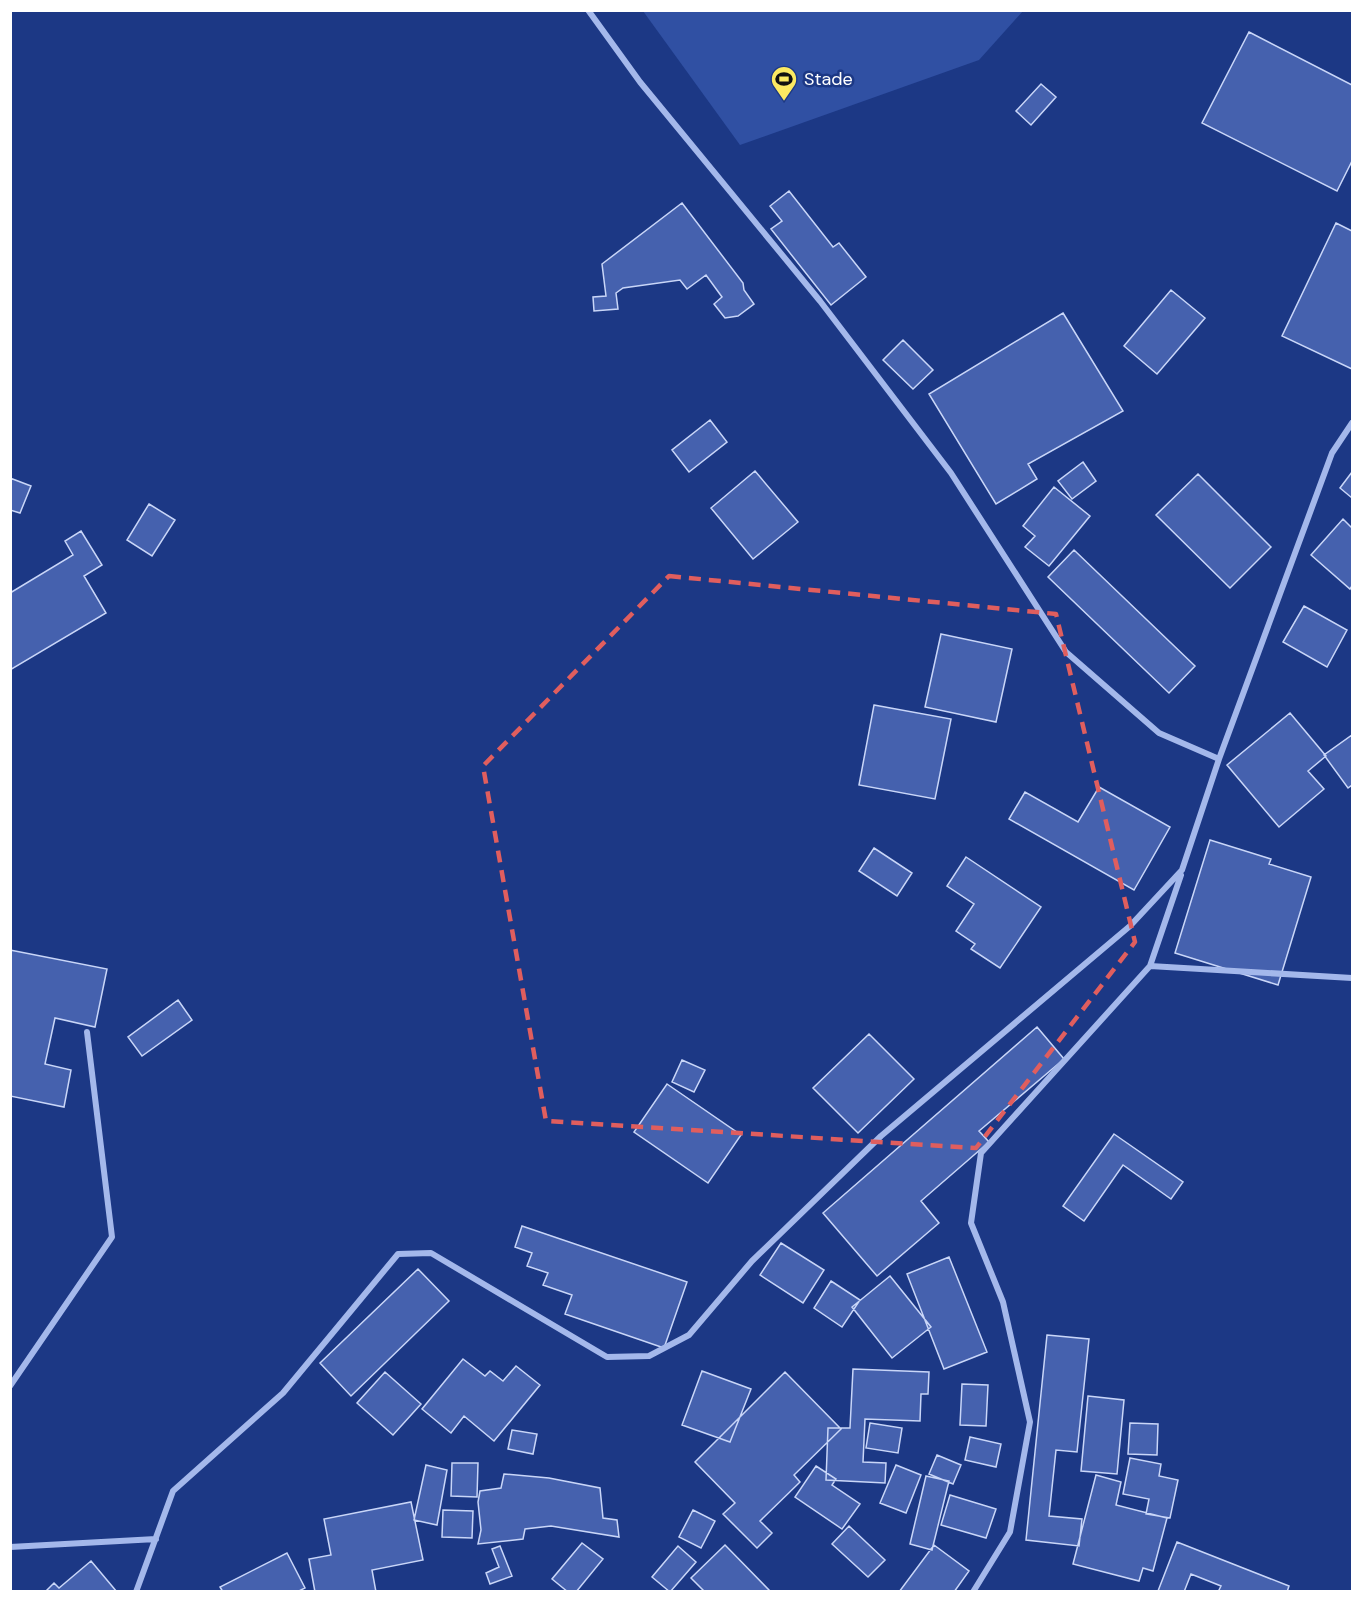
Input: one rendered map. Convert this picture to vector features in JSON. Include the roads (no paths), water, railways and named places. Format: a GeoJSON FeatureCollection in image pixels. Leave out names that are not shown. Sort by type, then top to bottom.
{"type":"FeatureCollection","features":[{"type":"Feature","properties":{"kind":"street"},"geometry":{"type":"LineString","coordinates":[[588,10],[640,82],[820,301],[951,472],[1066,652],[1159,733],[1219,759]]}},
{"type":"Feature","properties":{"kind":"street"},"geometry":{"type":"LineString","coordinates":[[973,1592],[1010,1532],[1030,1422],[1004,1302],[971,1223],[981,1153],[1150,966],[1219,759],[1332,453],[1353,423]]}},
{"type":"Feature","properties":{"kind":"street"},"geometry":{"type":"LineString","coordinates":[[136,1592],[173,1491],[283,1393],[398,1254],[431,1253],[608,1357],[649,1356],[688,1335],[752,1261],[880,1136],[1130,926],[1182,870]]}},
{"type":"Feature","properties":{"kind":"street"},"geometry":{"type":"LineString","coordinates":[[1150,966],[1353,978]]}},
{"type":"Feature","properties":{"kind":"street"},"geometry":{"type":"LineString","coordinates":[[10,1386],[112,1237],[87,1032]]}},
{"type":"Feature","properties":{"kind":"street"},"geometry":{"type":"LineString","coordinates":[[10,1548],[156,1539]]}},
{"type":"Feature","properties":{"kind":"place","name":"Stade"},"geometry":{"type":"Point","coordinates":[784,102]}}]}
